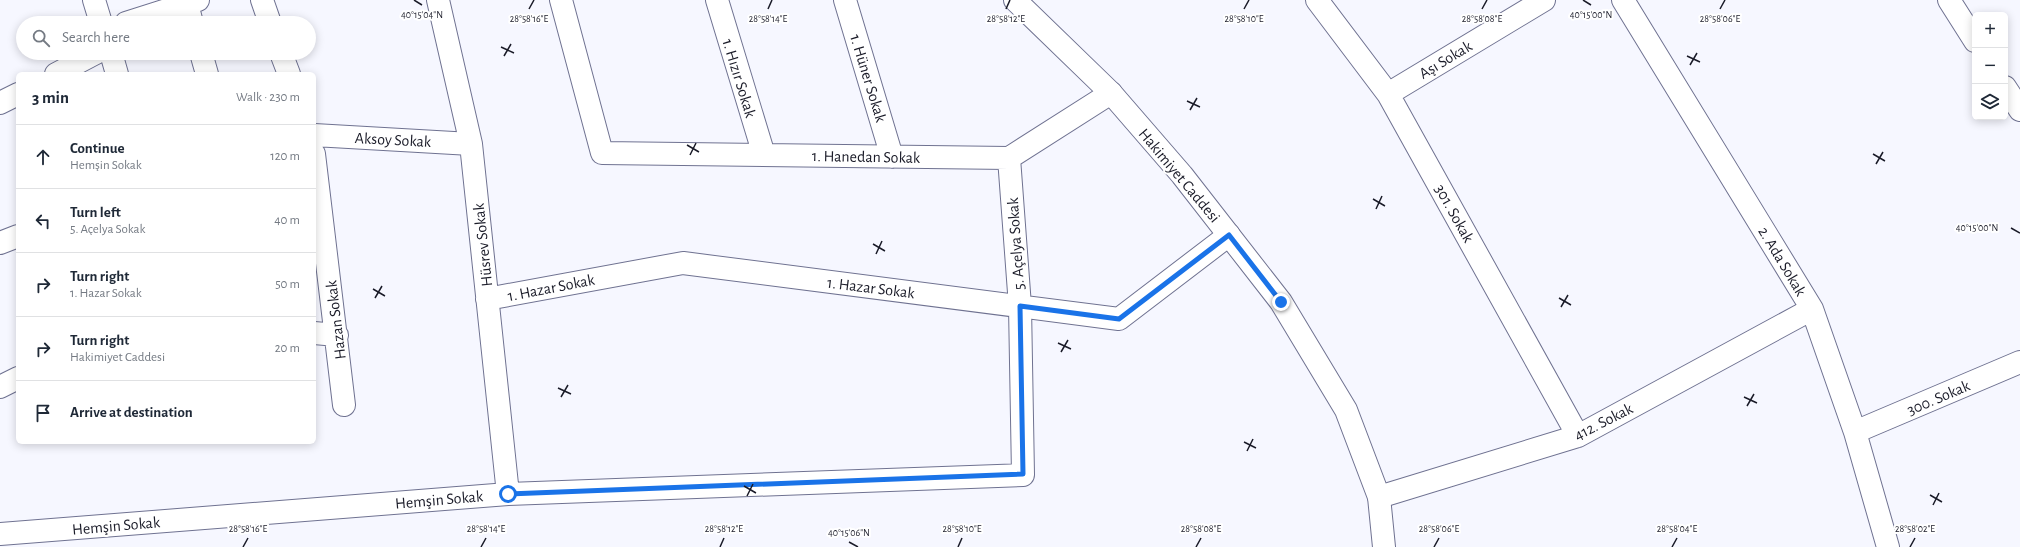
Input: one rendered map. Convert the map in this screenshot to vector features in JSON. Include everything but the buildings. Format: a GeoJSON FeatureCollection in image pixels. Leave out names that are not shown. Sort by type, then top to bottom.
{"type":"FeatureCollection","features":[{"type":"Feature","properties":{"kind":"street"},"geometry":{"type":"LineString","coordinates":[[94,0],[99,16]]}},
{"type":"Feature","properties":{"kind":"street"},"geometry":{"type":"LineString","coordinates":[[262,0],[268,16]]}},
{"type":"Feature","properties":{"kind":"street","name":"Hüsrev Sokak"},"geometry":{"type":"LineString","coordinates":[[438,0],[472,144],[508,494]]}},
{"type":"Feature","properties":{"kind":"street","name":"1. Hanedan Sokak"},"geometry":{"type":"LineString","coordinates":[[561,0],[602,153],[1009,158]]}},
{"type":"Feature","properties":{"kind":"street","name":"1. Hızır Sokak"},"geometry":{"type":"LineString","coordinates":[[717,0],[764,155]]}},
{"type":"Feature","properties":{"kind":"street","name":"1. Hüner Sokak"},"geometry":{"type":"LineString","coordinates":[[845,0],[892,157]]}},
{"type":"Feature","properties":{"kind":"street","name":"Hakimiyet Caddesi"},"geometry":{"type":"LineString","coordinates":[[1015,0],[1111,93],[1182,175],[1281,302],[1346,410],[1379,497],[1384,547]]}},
{"type":"Feature","properties":{"kind":"street","name":"301. Sokak"},"geometry":{"type":"LineString","coordinates":[[1318,0],[1388,94],[1578,436]]}},
{"type":"Feature","properties":{"kind":"street","name":"Aşı Sokak"},"geometry":{"type":"LineString","coordinates":[[1388,94],[1544,0]]}},
{"type":"Feature","properties":{"kind":"street","name":"2. Ada Sokak"},"geometry":{"type":"LineString","coordinates":[[1623,0],[1812,310],[1855,432],[1888,547]]}},
{"type":"Feature","properties":{"kind":"street"},"geometry":{"type":"LineString","coordinates":[[1949,0],[1972,35]]}},
{"type":"Feature","properties":{"kind":"street"},"geometry":{"type":"LineString","coordinates":[[154,16],[191,7]]}},
{"type":"Feature","properties":{"kind":"street"},"geometry":{"type":"LineString","coordinates":[[60,72],[83,60]]}},
{"type":"Feature","properties":{"kind":"street"},"geometry":{"type":"LineString","coordinates":[[112,60],[116,72]]}},
{"type":"Feature","properties":{"kind":"street"},"geometry":{"type":"LineString","coordinates":[[203,60],[206,72]]}},
{"type":"Feature","properties":{"kind":"street"},"geometry":{"type":"LineString","coordinates":[[284,60],[288,72]]}},
{"type":"Feature","properties":{"kind":"street"},"geometry":{"type":"LineString","coordinates":[[2008,92],[2020,110]]}},
{"type":"Feature","properties":{"kind":"street"},"geometry":{"type":"LineString","coordinates":[[1009,158],[1111,93]]}},
{"type":"Feature","properties":{"kind":"street"},"geometry":{"type":"LineString","coordinates":[[0,103],[16,95]]}},
{"type":"Feature","properties":{"kind":"street","name":"Aksoy Sokak"},"geometry":{"type":"LineString","coordinates":[[316,135],[472,144]]}},
{"type":"Feature","properties":{"kind":"street","name":"5. Açelya Sokak"},"geometry":{"type":"LineString","coordinates":[[1009,158],[1020,306],[1023,474]]}},
{"type":"Feature","properties":{"kind":"street","name":"Hazan Sokak"},"geometry":{"type":"LineString","coordinates":[[316,186],[319,234],[337,335],[344,405]]}},
{"type":"Feature","properties":{"kind":"street","name":"1. Hazar Sokak"},"geometry":{"type":"LineString","coordinates":[[487,299],[684,263],[1119,319],[1229,235]]}},
{"type":"Feature","properties":{"kind":"street"},"geometry":{"type":"LineString","coordinates":[[0,243],[16,237]]}},
{"type":"Feature","properties":{"kind":"street","name":"412. Sokak"},"geometry":{"type":"LineString","coordinates":[[1379,497],[1578,436],[1812,310]]}},
{"type":"Feature","properties":{"kind":"street"},"geometry":{"type":"LineString","coordinates":[[316,332],[337,335]]}},
{"type":"Feature","properties":{"kind":"street","name":"300. Sokak"},"geometry":{"type":"LineString","coordinates":[[1855,432],[2020,362]]}},
{"type":"Feature","properties":{"kind":"street"},"geometry":{"type":"LineString","coordinates":[[0,387],[16,379]]}},
{"type":"Feature","properties":{"kind":"street","name":"Hemşin Sokak"},"geometry":{"type":"LineString","coordinates":[[0,534],[508,494],[1023,474]]}},
{"type":"Feature","properties":{"kind":"route"},"geometry":{"type":"LineString","coordinates":[[508,494],[1023,474],[1020,306],[1119,319],[1229,235],[1281,302]]}}]}
